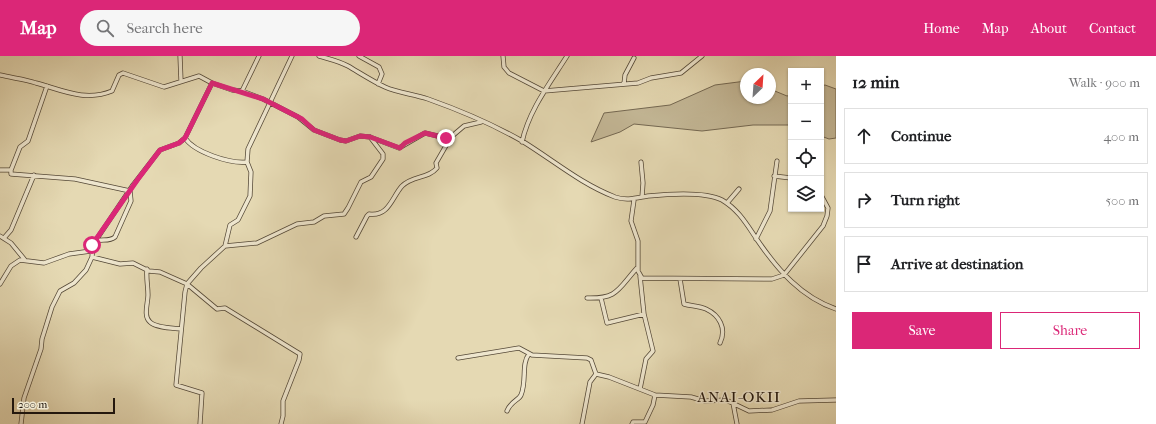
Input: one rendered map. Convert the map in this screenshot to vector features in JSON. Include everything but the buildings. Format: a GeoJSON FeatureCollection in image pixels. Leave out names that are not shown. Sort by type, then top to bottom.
{"type":"FeatureCollection","features":[{"type":"Feature","properties":{"kind":"street"},"geometry":{"type":"LineString","coordinates":[[180,56],[181,81]]}},
{"type":"Feature","properties":{"kind":"street"},"geometry":{"type":"LineString","coordinates":[[242,91],[259,56]]}},
{"type":"Feature","properties":{"kind":"street"},"geometry":{"type":"LineString","coordinates":[[200,424],[202,394],[176,385],[183,301],[187,284],[225,246],[230,225],[238,220],[250,196],[251,172],[247,162],[248,149],[292,56]]}},
{"type":"Feature","properties":{"kind":"street"},"geometry":{"type":"LineString","coordinates":[[319,56],[347,65],[378,84],[396,91],[430,99],[481,122],[522,142],[596,189],[618,198],[634,200],[642,197],[702,195],[713,197],[727,203],[741,216],[756,239],[784,275],[804,292],[824,304],[836,309]]}},
{"type":"Feature","properties":{"kind":"street"},"geometry":{"type":"LineString","coordinates":[[359,56],[380,68],[382,74],[378,84]]}},
{"type":"Feature","properties":{"kind":"street"},"geometry":{"type":"LineString","coordinates":[[503,56],[504,67],[509,73],[544,91],[638,83],[651,78],[681,72],[702,56]]}},
{"type":"Feature","properties":{"kind":"street"},"geometry":{"type":"LineString","coordinates":[[522,142],[526,126],[544,91],[567,56]]}},
{"type":"Feature","properties":{"kind":"street"},"geometry":{"type":"LineString","coordinates":[[624,84],[625,75],[634,58]]}},
{"type":"Feature","properties":{"kind":"street"},"geometry":{"type":"LineString","coordinates":[[0,75],[47,86],[79,96],[102,94],[112,91],[119,75],[123,73],[164,87],[199,76],[212,83],[232,90],[242,91],[263,99],[270,104],[302,119],[314,130],[340,140],[346,141],[360,136],[370,137],[400,148],[405,143],[425,133],[444,138],[451,137]]}},
{"type":"Feature","properties":{"kind":"street"},"geometry":{"type":"LineString","coordinates":[[21,424],[24,398],[41,349],[42,339],[52,307],[60,291],[74,283],[86,270],[92,257],[92,243],[96,240],[160,150],[179,143],[185,138],[212,83]]}},
{"type":"Feature","properties":{"kind":"street"},"geometry":{"type":"LineString","coordinates":[[11,170],[20,147],[28,141],[47,86]]}},
{"type":"Feature","properties":{"kind":"street"},"geometry":{"type":"LineString","coordinates":[[356,237],[368,214],[380,214],[392,204],[404,184],[418,176],[427,176],[435,171],[440,152],[451,137],[464,126],[481,122]]}},
{"type":"Feature","properties":{"kind":"street"},"geometry":{"type":"LineString","coordinates":[[225,246],[257,243],[297,224],[314,222],[324,216],[344,214],[361,182],[370,178],[383,158],[383,154],[370,137]]}},
{"type":"Feature","properties":{"kind":"street"},"geometry":{"type":"LineString","coordinates":[[185,138],[189,143],[214,156],[234,162],[247,162]]}},
{"type":"Feature","properties":{"kind":"street"},"geometry":{"type":"LineString","coordinates":[[756,239],[770,211],[777,161]]}},
{"type":"Feature","properties":{"kind":"street"},"geometry":{"type":"LineString","coordinates":[[641,162],[643,183],[642,197]]}},
{"type":"Feature","properties":{"kind":"street"},"geometry":{"type":"LineString","coordinates":[[0,170],[11,170],[13,174],[75,179],[130,191]]}},
{"type":"Feature","properties":{"kind":"street"},"geometry":{"type":"LineString","coordinates":[[25,260],[11,244],[2,237],[11,230],[34,175]]}},
{"type":"Feature","properties":{"kind":"street"},"geometry":{"type":"LineString","coordinates":[[774,176],[788,178]]}},
{"type":"Feature","properties":{"kind":"street"},"geometry":{"type":"LineString","coordinates":[[727,203],[739,189]]}},
{"type":"Feature","properties":{"kind":"street"},"geometry":{"type":"LineString","coordinates":[[96,240],[107,241],[115,237],[131,201],[130,191]]}},
{"type":"Feature","properties":{"kind":"street"},"geometry":{"type":"LineString","coordinates":[[634,200],[631,221],[638,241],[638,268],[644,314],[653,351],[646,358],[640,389]]}},
{"type":"Feature","properties":{"kind":"street"},"geometry":{"type":"LineString","coordinates":[[640,276],[646,278],[680,279],[772,279],[784,275],[816,236],[826,220],[828,208],[824,201]]}},
{"type":"Feature","properties":{"kind":"street"},"geometry":{"type":"LineString","coordinates":[[0,284],[13,264],[20,260],[44,263],[69,254],[91,251]]}},
{"type":"Feature","properties":{"kind":"street"},"geometry":{"type":"LineString","coordinates":[[92,257],[120,264],[133,263],[147,270],[160,272],[187,284],[217,308],[224,308],[300,354],[300,360],[283,401],[283,416],[281,424]]}},
{"type":"Feature","properties":{"kind":"street"},"geometry":{"type":"LineString","coordinates":[[587,298],[613,296],[638,268]]}},
{"type":"Feature","properties":{"kind":"street"},"geometry":{"type":"LineString","coordinates":[[147,270],[147,315],[149,320],[155,324],[181,329]]}},
{"type":"Feature","properties":{"kind":"street"},"geometry":{"type":"LineString","coordinates":[[680,279],[684,304],[705,309],[720,321],[723,332],[720,342]]}},
{"type":"Feature","properties":{"kind":"street"},"geometry":{"type":"LineString","coordinates":[[601,298],[607,323],[644,314]]}},
{"type":"Feature","properties":{"kind":"street"},"geometry":{"type":"LineString","coordinates":[[458,358],[519,348],[528,354],[584,357],[591,360],[596,374]]}},
{"type":"Feature","properties":{"kind":"street"},"geometry":{"type":"LineString","coordinates":[[507,411],[512,401],[521,395],[525,378],[524,363],[528,354]]}},
{"type":"Feature","properties":{"kind":"street"},"geometry":{"type":"LineString","coordinates":[[596,374],[609,377],[655,395],[691,397],[705,400],[726,400],[746,410],[772,410],[799,401],[836,400]]}},
{"type":"Feature","properties":{"kind":"street"},"geometry":{"type":"LineString","coordinates":[[582,424],[590,382],[596,374]]}},
{"type":"Feature","properties":{"kind":"street"},"geometry":{"type":"LineString","coordinates":[[632,424],[634,422],[645,422],[653,405],[655,395]]}},
{"type":"Feature","properties":{"kind":"street"},"geometry":{"type":"LineString","coordinates":[[733,403],[737,424]]}},
{"type":"Feature","properties":{"kind":"shaded area"},"geometry":{"type":"Polygon","coordinates":[[[740,82],[740,104],[776,104],[776,91],[788,96],[788,125],[753,125],[702,131],[634,124],[620,132],[591,142],[604,113],[670,105],[715,85],[740,82]]]}},
{"type":"Feature","properties":{"kind":"shaded area"},"geometry":{"type":"Polygon","coordinates":[[[824,85],[836,89],[836,138],[829,139],[824,137],[824,85]]]}},
{"type":"Feature","properties":{"kind":"district","name":"ANAI-OKII"},"geometry":{"type":"Point","coordinates":[739,397]}},
{"type":"Feature","properties":{"kind":"route"},"geometry":{"type":"LineString","coordinates":[[92,245],[133,185],[160,150],[179,143],[185,138],[212,83],[239,92],[242,91],[252,94],[302,119],[310,128],[346,141],[364,136],[400,148],[405,143],[425,133],[446,138]]}}]}
